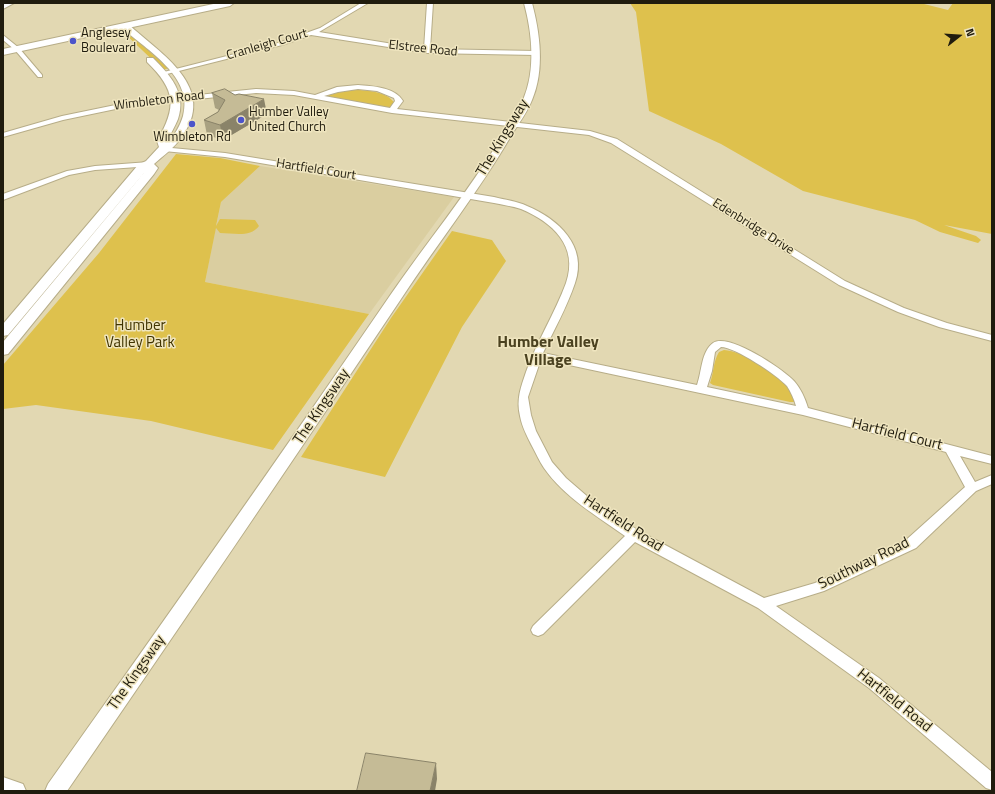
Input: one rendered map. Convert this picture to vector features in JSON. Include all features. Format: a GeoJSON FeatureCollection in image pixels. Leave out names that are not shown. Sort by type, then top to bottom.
{"type":"FeatureCollection","features":[{"type":"Feature","properties":{"kind":"main road"},"geometry":{"type":"LineString","coordinates":[[3,52],[230,3]]}},
{"type":"Feature","properties":{"kind":"street"},"geometry":{"type":"LineString","coordinates":[[3,7],[11,3]]}},
{"type":"Feature","properties":{"kind":"street","name":"Cranleigh Court"},"geometry":{"type":"LineString","coordinates":[[163,73],[280,44],[311,33],[365,3]]}},
{"type":"Feature","properties":{"kind":"street"},"geometry":{"type":"LineString","coordinates":[[427,51],[430,3]]}},
{"type":"Feature","properties":{"kind":"street","name":"The Kingsway"},"geometry":{"type":"LineString","coordinates":[[55,791],[260,497],[413,271],[434,244],[495,156],[530,94],[536,53],[528,3]]}},
{"type":"Feature","properties":{"kind":"street"},"geometry":{"type":"LineString","coordinates":[[3,332],[135,174],[174,142],[188,118],[191,97],[182,80],[174,70],[125,26]]}},
{"type":"Feature","properties":{"kind":"street"},"geometry":{"type":"LineString","coordinates":[[114,28],[163,73],[174,89],[177,98],[175,118],[162,142],[162,145],[165,148]]}},
{"type":"Feature","properties":{"kind":"street","name":"Elstree Road"},"geometry":{"type":"LineString","coordinates":[[311,33],[427,51],[536,53]]}},
{"type":"Feature","properties":{"kind":"street"},"geometry":{"type":"LineString","coordinates":[[3,37],[17,49],[40,76]]}},
{"type":"Feature","properties":{"kind":"street","name":"Wimbleton Road"},"geometry":{"type":"LineString","coordinates":[[317,97],[340,89],[354,87],[365,88],[397,97],[399,101],[392,111]]}},
{"type":"Feature","properties":{"kind":"street","name":"Wimbleton Road"},"geometry":{"type":"LineString","coordinates":[[3,134],[56,119],[96,110],[177,98],[256,91],[283,92],[317,97],[392,111],[514,123]]}},
{"type":"Feature","properties":{"kind":"street","name":"Edenbridge Drive"},"geometry":{"type":"LineString","coordinates":[[514,123],[590,133],[614,141],[842,283],[908,312],[949,327],[992,338]]}},
{"type":"Feature","properties":{"kind":"street","name":"Hartfield Court"},"geometry":{"type":"LineString","coordinates":[[165,148],[225,155],[468,195]]}},
{"type":"Feature","properties":{"kind":"street"},"geometry":{"type":"LineString","coordinates":[[3,197],[74,171],[149,164]]}},
{"type":"Feature","properties":{"kind":"street"},"geometry":{"type":"LineString","coordinates":[[3,351],[150,172],[153,168],[149,164]]}},
{"type":"Feature","properties":{"kind":"street","name":"Hartfield Road"},"geometry":{"type":"LineString","coordinates":[[468,195],[507,202],[535,212],[560,230],[572,251],[574,260],[571,282],[537,355],[523,397],[525,415],[538,448],[562,481],[584,500],[634,535],[763,604],[874,683],[992,782]]}},
{"type":"Feature","properties":{"kind":"street"},"geometry":{"type":"LineString","coordinates":[[701,390],[707,370],[710,351],[718,344],[726,344],[783,375],[797,390],[803,411]]}},
{"type":"Feature","properties":{"kind":"street","name":"Hartfield Court"},"geometry":{"type":"LineString","coordinates":[[537,355],[803,411],[992,460]]}},
{"type":"Feature","properties":{"kind":"street"},"geometry":{"type":"LineString","coordinates":[[950,449],[972,488]]}},
{"type":"Feature","properties":{"kind":"street","name":"Southway Road"},"geometry":{"type":"LineString","coordinates":[[763,604],[819,587],[911,544],[972,488],[992,479]]}},
{"type":"Feature","properties":{"kind":"street"},"geometry":{"type":"LineString","coordinates":[[538,630],[634,535]]}},
{"type":"Feature","properties":{"kind":"street"},"geometry":{"type":"LineString","coordinates":[[3,787],[16,791]]}},
{"type":"Feature","properties":{"kind":"shaded area"},"geometry":{"type":"Polygon","coordinates":[[[260,166],[454,197],[369,314],[205,282],[221,202],[260,166]]]}},
{"type":"Feature","properties":{"kind":"green space"},"geometry":{"type":"Polygon","coordinates":[[[630,3],[920,3],[948,10],[953,3],[992,3],[992,234],[944,225],[976,236],[981,240],[978,243],[940,232],[915,220],[803,191],[721,144],[649,111],[636,12],[630,3]]]}},
{"type":"Feature","properties":{"kind":"green space"},"geometry":{"type":"Polygon","coordinates":[[[126,30],[169,68],[163,70],[122,31],[126,30]]]}},
{"type":"Feature","properties":{"kind":"green space"},"geometry":{"type":"Polygon","coordinates":[[[351,89],[385,95],[394,102],[393,106],[389,108],[326,96],[351,89]]]}},
{"type":"Feature","properties":{"kind":"green space","name":"Humber Valley Park"},"geometry":{"type":"Polygon","coordinates":[[[176,154],[220,158],[260,166],[221,202],[216,226],[220,219],[255,220],[259,226],[251,232],[241,234],[220,233],[216,228],[205,282],[369,314],[273,450],[151,421],[36,405],[3,409],[3,365],[99,253],[176,154]]]}},
{"type":"Feature","properties":{"kind":"green space"},"geometry":{"type":"Polygon","coordinates":[[[452,231],[492,240],[506,261],[462,327],[385,477],[301,457],[391,318],[452,231]]]}},
{"type":"Feature","properties":{"kind":"green space"},"geometry":{"type":"Polygon","coordinates":[[[724,350],[740,354],[766,368],[788,387],[795,402],[713,385],[710,383],[717,356],[719,352],[724,350]]]}},
{"type":"Feature","properties":{"kind":"building"},"geometry":{"type":"Polygon","coordinates":[[[225,89],[235,95],[239,94],[264,99],[220,125],[204,120],[218,112],[225,100],[212,93],[225,89]]]}},
{"type":"Feature","properties":{"kind":"building"},"geometry":{"type":"Polygon","coordinates":[[[366,753],[436,763],[430,791],[357,791],[366,753]]]}},
{"type":"Feature","properties":{"kind":"place","name":"Anglesey Boulevard"},"geometry":{"type":"Point","coordinates":[73,41]}},
{"type":"Feature","properties":{"kind":"place","name":"Humber Valley United Church"},"geometry":{"type":"Point","coordinates":[241,120]}},
{"type":"Feature","properties":{"kind":"place","name":"Wimbleton Rd"},"geometry":{"type":"Point","coordinates":[192,124]}},
{"type":"Feature","properties":{"kind":"district","name":"Humber Valley Village"},"geometry":{"type":"Point","coordinates":[548,352]}}]}
